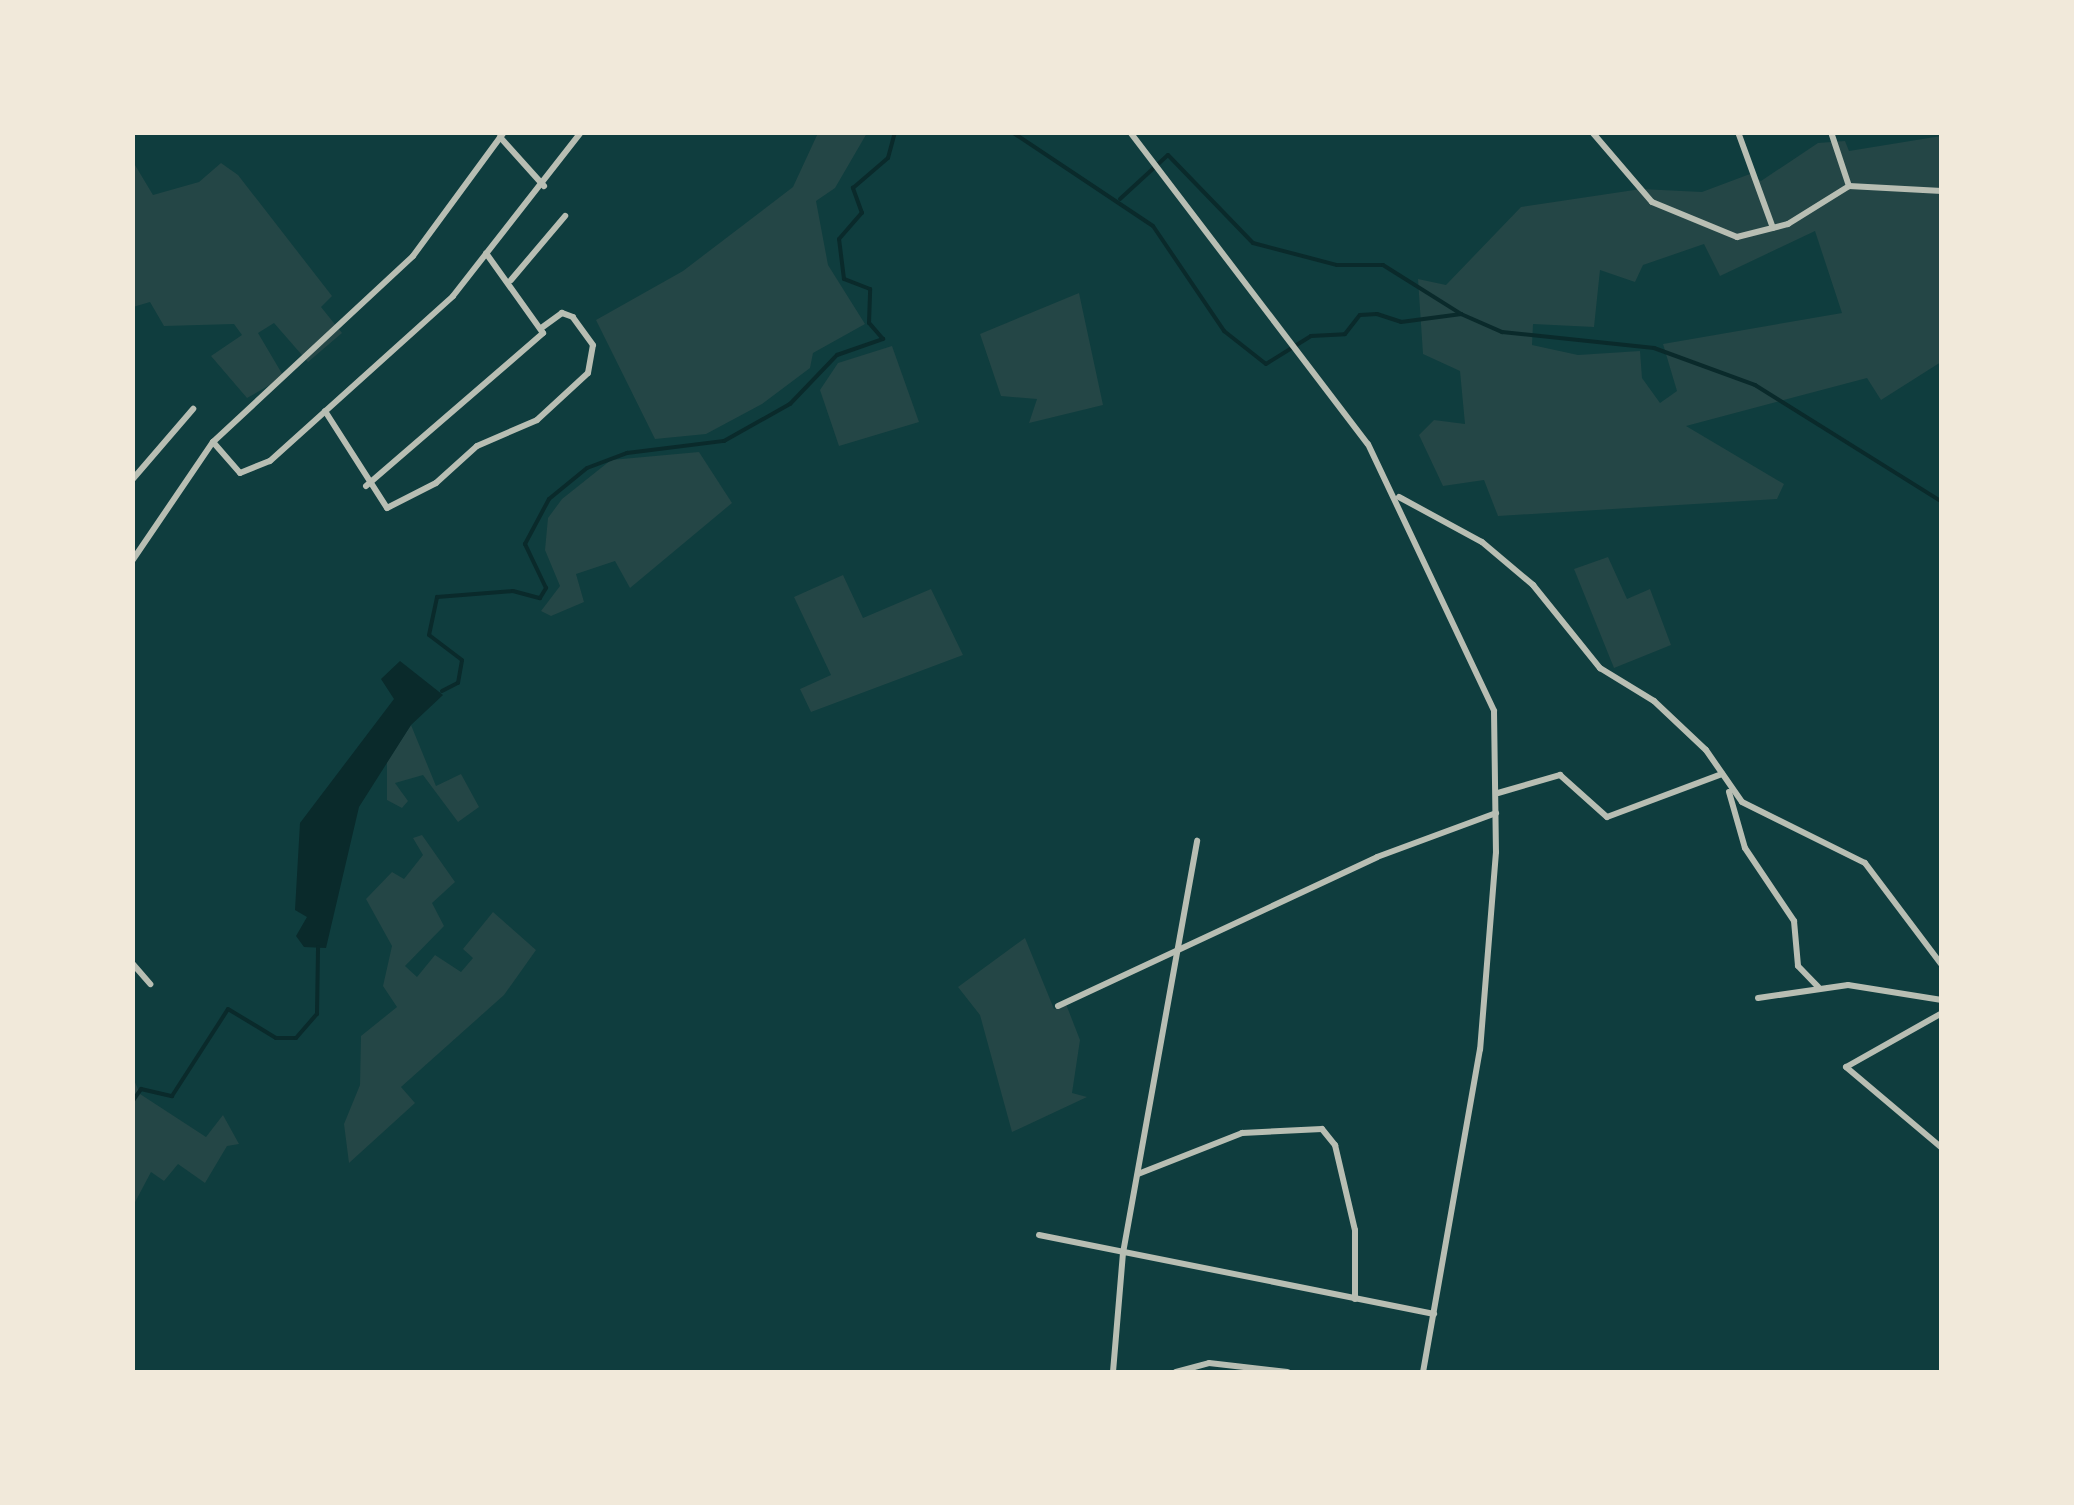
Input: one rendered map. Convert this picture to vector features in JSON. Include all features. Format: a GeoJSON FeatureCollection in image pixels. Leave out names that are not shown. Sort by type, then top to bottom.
{"type":"FeatureCollection","features":[{"type":"Feature","properties":{"kind":"street"},"geometry":{"type":"LineString","coordinates":[[213,442],[240,473],[270,461],[409,340],[544,186],[581,132]]}},
{"type":"Feature","properties":{"kind":"street"},"geometry":{"type":"LineString","coordinates":[[1130,132],[1296,347],[1397,496],[1484,680],[1498,792],[1480,1049],[1423,1372]]}},
{"type":"Feature","properties":{"kind":"street"},"geometry":{"type":"LineString","coordinates":[[1592,132],[1652,202],[1692,223],[1737,237],[1773,228],[1849,186],[1942,191]]}},
{"type":"Feature","properties":{"kind":"street"},"geometry":{"type":"LineString","coordinates":[[1738,132],[1773,228]]}},
{"type":"Feature","properties":{"kind":"street"},"geometry":{"type":"LineString","coordinates":[[1831,132],[1849,186]]}},
{"type":"Feature","properties":{"kind":"street"},"geometry":{"type":"LineString","coordinates":[[132,561],[213,442],[413,256],[502,135],[544,186]]}},
{"type":"Feature","properties":{"kind":"street"},"geometry":{"type":"LineString","coordinates":[[510,280],[565,216]]}},
{"type":"Feature","properties":{"kind":"street"},"geometry":{"type":"LineString","coordinates":[[486,253],[510,280],[541,328]]}},
{"type":"Feature","properties":{"kind":"street"},"geometry":{"type":"LineString","coordinates":[[325,411],[366,486],[388,508],[436,483],[478,446],[538,420],[588,374],[593,346],[568,312],[541,328],[366,486]]}},
{"type":"Feature","properties":{"kind":"street"},"geometry":{"type":"LineString","coordinates":[[132,480],[194,409]]}},
{"type":"Feature","properties":{"kind":"street"},"geometry":{"type":"LineString","coordinates":[[1397,496],[1482,542],[1533,584],[1573,623],[1600,668],[1654,700],[1722,774],[1746,848],[1794,921],[1798,966],[1818,987]]}},
{"type":"Feature","properties":{"kind":"street"},"geometry":{"type":"LineString","coordinates":[[1498,792],[1560,775],[1608,817],[1722,774]]}},
{"type":"Feature","properties":{"kind":"street"},"geometry":{"type":"LineString","coordinates":[[1729,790],[1865,864],[1942,965]]}},
{"type":"Feature","properties":{"kind":"street"},"geometry":{"type":"LineString","coordinates":[[1058,1006],[1177,945],[1496,813]]}},
{"type":"Feature","properties":{"kind":"street"},"geometry":{"type":"LineString","coordinates":[[1113,1372],[1123,1253],[1197,840]]}},
{"type":"Feature","properties":{"kind":"street"},"geometry":{"type":"LineString","coordinates":[[132,963],[150,984]]}},
{"type":"Feature","properties":{"kind":"street"},"geometry":{"type":"LineString","coordinates":[[1758,998],[1818,987],[1942,1000]]}},
{"type":"Feature","properties":{"kind":"street"},"geometry":{"type":"LineString","coordinates":[[1942,1013],[1846,1066],[1942,1148]]}},
{"type":"Feature","properties":{"kind":"street"},"geometry":{"type":"LineString","coordinates":[[1137,1174],[1242,1132],[1322,1130],[1335,1145],[1355,1230],[1354,1299]]}},
{"type":"Feature","properties":{"kind":"street"},"geometry":{"type":"LineString","coordinates":[[1040,1236],[1434,1314]]}},
{"type":"Feature","properties":{"kind":"street"},"geometry":{"type":"LineString","coordinates":[[1176,1372],[1209,1363],[1286,1372]]}},
{"type":"Feature","properties":{"kind":"shaded area"},"geometry":{"type":"Polygon","coordinates":[[[818,133],[867,133],[835,188],[816,201],[828,265],[865,324],[813,353],[810,368],[762,404],[706,434],[655,439],[596,320],[683,271],[793,187],[818,133]]]}},
{"type":"Feature","properties":{"kind":"shaded area"},"geometry":{"type":"Polygon","coordinates":[[[1941,136],[1941,362],[1881,400],[1867,378],[1686,426],[1784,484],[1777,499],[1498,516],[1484,480],[1443,486],[1419,435],[1434,420],[1465,424],[1460,371],[1423,354],[1418,279],[1446,285],[1521,207],[1641,189],[1702,192],[1750,174],[1761,181],[1818,143],[1845,141],[1849,151],[1941,136]],[[1815,231],[1720,276],[1704,244],[1643,265],[1635,282],[1600,270],[1594,327],[1533,324],[1532,345],[1578,355],[1640,351],[1642,378],[1660,403],[1677,391],[1663,344],[1842,313],[1815,231]]]}},
{"type":"Feature","properties":{"kind":"shaded area"},"geometry":{"type":"Polygon","coordinates":[[[132,160],[153,195],[199,182],[221,163],[238,175],[332,296],[321,307],[342,333],[308,362],[274,323],[258,333],[284,377],[247,398],[211,356],[242,335],[234,324],[164,326],[150,302],[133,307],[132,160]]]}},
{"type":"Feature","properties":{"kind":"shaded area"},"geometry":{"type":"Polygon","coordinates":[[[1079,293],[1103,405],[1029,423],[1037,399],[1001,396],[980,334],[1079,293]]]}},
{"type":"Feature","properties":{"kind":"shaded area"},"geometry":{"type":"Polygon","coordinates":[[[892,346],[919,422],[839,446],[820,390],[838,363],[892,346]]]}},
{"type":"Feature","properties":{"kind":"shaded area"},"geometry":{"type":"Polygon","coordinates":[[[699,452],[732,503],[630,588],[615,561],[576,574],[584,602],[551,616],[541,611],[560,586],[545,550],[548,518],[562,499],[611,460],[699,452]]]}},
{"type":"Feature","properties":{"kind":"shaded area"},"geometry":{"type":"Polygon","coordinates":[[[1608,557],[1627,599],[1650,589],[1671,645],[1614,668],[1574,569],[1608,557]]]}},
{"type":"Feature","properties":{"kind":"shaded area"},"geometry":{"type":"Polygon","coordinates":[[[843,575],[863,618],[931,589],[963,655],[811,712],[800,689],[831,675],[794,597],[843,575]]]}},
{"type":"Feature","properties":{"kind":"shaded area"},"geometry":{"type":"Polygon","coordinates":[[[400,661],[443,695],[411,725],[359,807],[326,948],[304,947],[296,936],[307,917],[295,910],[300,823],[394,699],[381,679],[400,661]]]}},
{"type":"Feature","properties":{"kind":"shaded area"},"geometry":{"type":"Polygon","coordinates":[[[411,725],[436,786],[461,774],[479,807],[458,822],[423,775],[395,783],[408,801],[402,808],[387,800],[387,762],[411,725]]]}},
{"type":"Feature","properties":{"kind":"shaded area"},"geometry":{"type":"Polygon","coordinates":[[[422,835],[455,882],[432,903],[444,926],[405,966],[417,977],[435,955],[461,972],[473,958],[463,949],[493,912],[536,950],[504,995],[401,1087],[415,1103],[349,1163],[344,1124],[360,1085],[361,1036],[397,1007],[383,986],[392,946],[366,899],[392,872],[404,879],[423,855],[413,838],[422,835]]]}},
{"type":"Feature","properties":{"kind":"shaded area"},"geometry":{"type":"Polygon","coordinates":[[[1025,938],[1054,1009],[1066,1004],[1080,1040],[1072,1093],[1087,1097],[1012,1132],[980,1015],[958,987],[1025,938]]]}},
{"type":"Feature","properties":{"kind":"shaded area"},"geometry":{"type":"Polygon","coordinates":[[[132,1075],[140,1094],[206,1137],[223,1115],[239,1144],[227,1146],[205,1183],[178,1164],[164,1181],[151,1172],[133,1206],[132,1075]]]}},
{"type":"Feature","properties":{"kind":"waterway"},"geometry":{"type":"LineString","coordinates":[[442,691],[458,683],[462,660],[429,635],[437,597],[513,591],[540,598],[546,588],[525,544],[549,499],[587,468],[627,453],[724,441],[790,404],[837,355],[883,339],[869,323],[870,289],[844,279],[839,239],[862,213],[853,188],[888,158],[895,132]]}},
{"type":"Feature","properties":{"kind":"waterway"},"geometry":{"type":"LineString","coordinates":[[1012,132],[1153,226],[1224,331],[1266,364],[1311,336],[1345,334],[1360,315],[1377,314],[1401,322],[1461,314],[1502,332],[1654,348],[1755,385],[1942,502]]}},
{"type":"Feature","properties":{"kind":"waterway"},"geometry":{"type":"LineString","coordinates":[[1120,199],[1168,155],[1253,243],[1337,265],[1383,265],[1461,314]]}},
{"type":"Feature","properties":{"kind":"waterway"},"geometry":{"type":"LineString","coordinates":[[132,1102],[141,1089],[172,1096],[228,1009],[276,1038],[296,1038],[317,1014],[318,947]]}}]}
